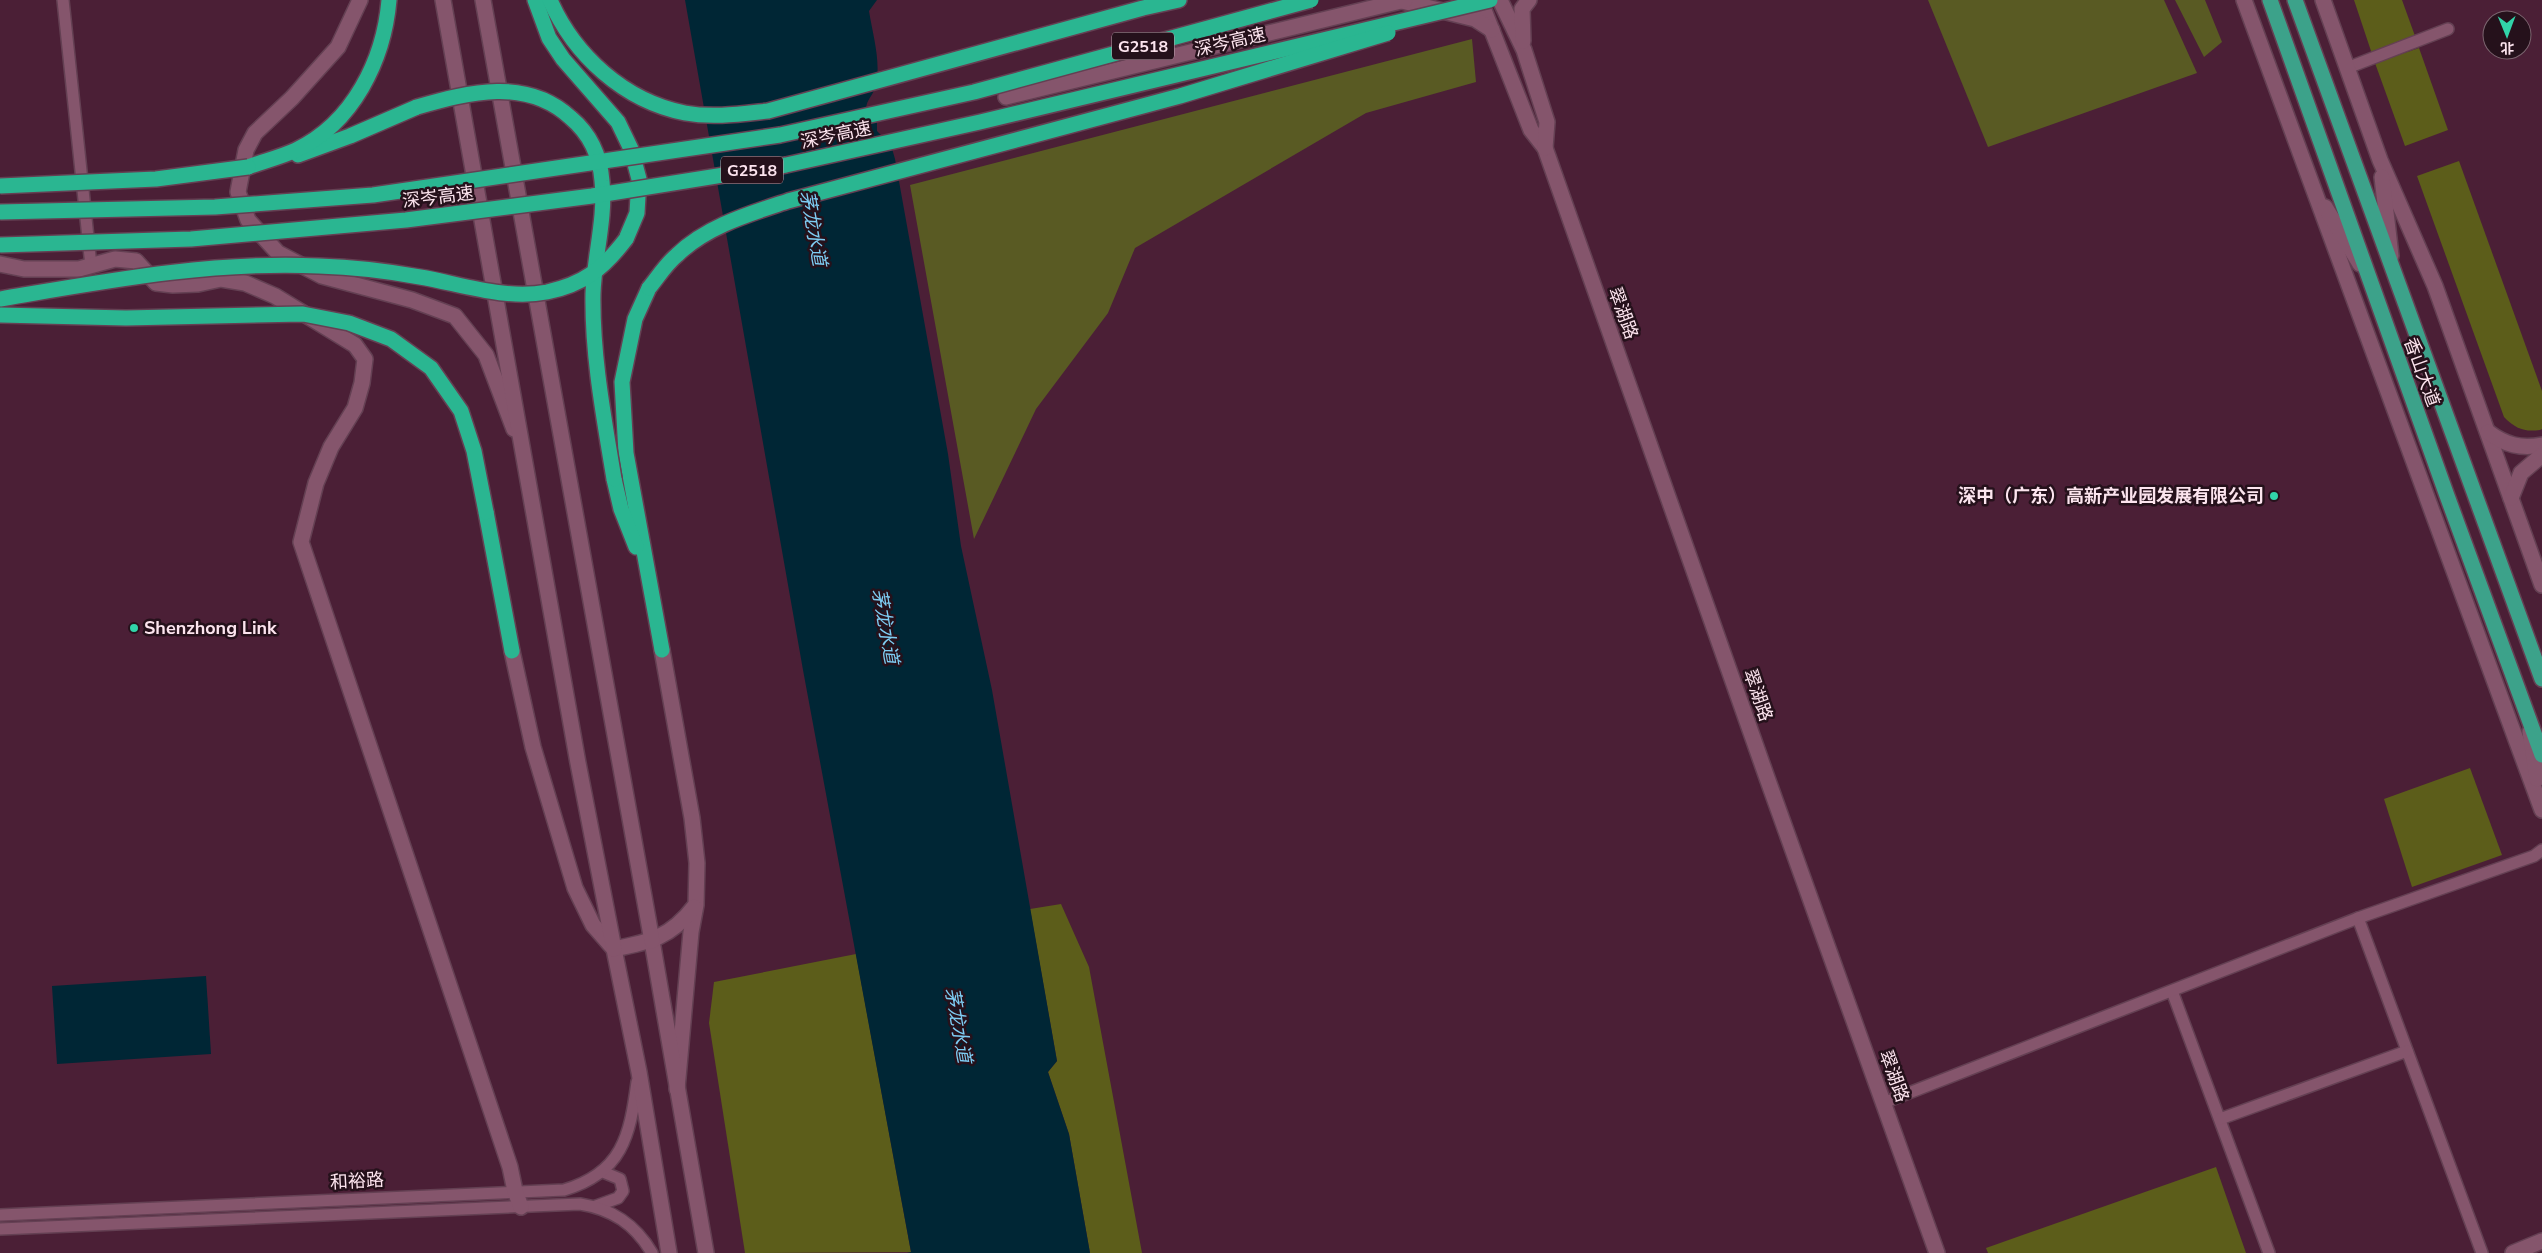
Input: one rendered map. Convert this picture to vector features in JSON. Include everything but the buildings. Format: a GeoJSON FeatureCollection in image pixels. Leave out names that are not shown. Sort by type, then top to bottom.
{"type":"FeatureCollection","features":[{"type":"Feature","properties":{"kind":"highway"},"geometry":{"type":"LineString","coordinates":[[248,167],[296,150],[324,132],[342,113],[359,92],[382,46],[389,0]]}},
{"type":"Feature","properties":{"kind":"highway"},"geometry":{"type":"LineString","coordinates":[[0,299],[186,270],[249,266],[318,266],[370,269],[513,294],[546,292],[579,283],[609,262],[626,239],[637,213],[639,179],[632,149],[618,122],[558,52],[549,38],[535,0]]}},
{"type":"Feature","properties":{"kind":"highway"},"geometry":{"type":"LineString","coordinates":[[550,0],[561,26],[585,57],[614,82],[646,99],[684,113],[724,116],[768,111],[1143,8],[1179,0]]}},
{"type":"Feature","properties":{"kind":"highway","name":"深岑高速"},"geometry":{"type":"LineString","coordinates":[[0,212],[215,207],[373,195],[780,135],[974,92],[1309,0]]}},
{"type":"Feature","properties":{"kind":"highway","name":"深岑高速"},"geometry":{"type":"LineString","coordinates":[[0,245],[191,239],[406,220],[592,196],[786,165],[980,122],[1490,0]]}},
{"type":"Feature","properties":{"kind":"highway"},"geometry":{"type":"LineString","coordinates":[[662,650],[626,453],[622,382],[635,320],[649,288],[677,254],[715,228],[752,213],[798,198],[1180,96],[1499,0]]}},
{"type":"Feature","properties":{"kind":"highway","name":"香山大道"},"geometry":{"type":"LineString","coordinates":[[2270,0],[2542,755]]}},
{"type":"Feature","properties":{"kind":"highway","name":"香山大道"},"geometry":{"type":"LineString","coordinates":[[2295,0],[2542,679]]}},
{"type":"Feature","properties":{"kind":"highway"},"geometry":{"type":"LineString","coordinates":[[0,186],[156,179],[248,167],[320,148],[417,106],[454,96],[490,92],[524,93],[557,105],[582,128],[597,152],[602,181],[593,295],[596,352],[614,479],[621,509],[648,576]]}},
{"type":"Feature","properties":{"kind":"highway"},"geometry":{"type":"LineString","coordinates":[[0,315],[126,318],[303,314],[349,322],[391,339],[432,368],[462,411],[474,451],[512,651]]}},
{"type":"Feature","properties":{"kind":"street"},"geometry":{"type":"LineString","coordinates":[[63,0],[90,266]]}},
{"type":"Feature","properties":{"kind":"street"},"geometry":{"type":"LineString","coordinates":[[360,0],[338,48],[292,98],[256,133],[246,150],[238,192],[248,220],[278,253],[322,276],[412,300],[455,316],[486,355],[502,394],[525,463]]}},
{"type":"Feature","properties":{"kind":"street"},"geometry":{"type":"LineString","coordinates":[[443,0],[578,763],[639,1072],[669,1253]]}},
{"type":"Feature","properties":{"kind":"street"},"geometry":{"type":"LineString","coordinates":[[483,0],[652,941],[676,1090],[706,1253]]}},
{"type":"Feature","properties":{"kind":"street"},"geometry":{"type":"LineString","coordinates":[[1083,78],[1079,56],[1309,0]]}},
{"type":"Feature","properties":{"kind":"street"},"geometry":{"type":"LineString","coordinates":[[1006,97],[1403,0],[1475,19],[1492,30]]}},
{"type":"Feature","properties":{"kind":"street","name":"翠湖路"},"geometry":{"type":"LineString","coordinates":[[1480,0],[1531,130],[1545,148],[1937,1253]]}},
{"type":"Feature","properties":{"kind":"street","name":"翠湖路"},"geometry":{"type":"LineString","coordinates":[[1499,0],[1524,50],[1547,122],[1545,148]]}},
{"type":"Feature","properties":{"kind":"street"},"geometry":{"type":"LineString","coordinates":[[1524,50],[1521,26],[1522,9],[1529,0]]}},
{"type":"Feature","properties":{"kind":"street"},"geometry":{"type":"LineString","coordinates":[[2244,0],[2542,810]]}},
{"type":"Feature","properties":{"kind":"street"},"geometry":{"type":"LineString","coordinates":[[2323,0],[2380,160],[2435,286],[2542,584]]}},
{"type":"Feature","properties":{"kind":"street"},"geometry":{"type":"LineString","coordinates":[[2347,68],[2448,29]]}},
{"type":"Feature","properties":{"kind":"street"},"geometry":{"type":"LineString","coordinates":[[2380,160],[2393,270]]}},
{"type":"Feature","properties":{"kind":"street"},"geometry":{"type":"LineString","coordinates":[[2310,182],[2369,277]]}},
{"type":"Feature","properties":{"kind":"street"},"geometry":{"type":"LineString","coordinates":[[0,264],[24,269],[79,268],[115,259],[136,261],[156,282],[173,285],[198,284],[221,279],[245,283],[275,296],[355,345],[365,359],[362,383],[355,408],[331,448],[316,483],[301,542],[510,1167],[515,1191],[521,1207]]}},
{"type":"Feature","properties":{"kind":"street"},"geometry":{"type":"LineString","coordinates":[[2488,432],[2508,444],[2520,447],[2542,445]]}},
{"type":"Feature","properties":{"kind":"street"},"geometry":{"type":"LineString","coordinates":[[2511,498],[2520,473],[2542,455]]}},
{"type":"Feature","properties":{"kind":"street"},"geometry":{"type":"LineString","coordinates":[[662,650],[695,840],[697,863],[696,905],[690,932],[676,1090]]}},
{"type":"Feature","properties":{"kind":"street"},"geometry":{"type":"LineString","coordinates":[[512,651],[535,754],[575,888],[593,925],[614,949]]}},
{"type":"Feature","properties":{"kind":"street"},"geometry":{"type":"LineString","coordinates":[[2528,718],[2542,810]]}},
{"type":"Feature","properties":{"kind":"street"},"geometry":{"type":"LineString","coordinates":[[1883,1104],[2358,918],[2534,856],[2542,850]]}},
{"type":"Feature","properties":{"kind":"street"},"geometry":{"type":"LineString","coordinates":[[614,949],[652,941],[684,921],[696,905]]}},
{"type":"Feature","properties":{"kind":"street"},"geometry":{"type":"LineString","coordinates":[[2358,918],[2482,1253]]}},
{"type":"Feature","properties":{"kind":"street"},"geometry":{"type":"LineString","coordinates":[[2172,991],[2269,1253]]}},
{"type":"Feature","properties":{"kind":"street"},"geometry":{"type":"LineString","coordinates":[[2220,1119],[2407,1051]]}},
{"type":"Feature","properties":{"kind":"street","name":"和裕路"},"geometry":{"type":"LineString","coordinates":[[0,1215],[564,1190],[584,1184],[603,1172],[623,1146],[632,1121],[639,1072]]}},
{"type":"Feature","properties":{"kind":"street"},"geometry":{"type":"LineString","coordinates":[[596,1206],[618,1198],[623,1189],[620,1179],[603,1172]]}},
{"type":"Feature","properties":{"kind":"street","name":"和裕路"},"geometry":{"type":"LineString","coordinates":[[0,1229],[580,1204],[608,1210],[635,1230],[652,1253]]}},
{"type":"Feature","properties":{"kind":"street"},"geometry":{"type":"LineString","coordinates":[[2513,1253],[2542,1241]]}},
{"type":"Feature","properties":{"kind":"shaded area"},"geometry":{"type":"Polygon","coordinates":[[[1928,0],[2164,0],[2197,73],[1988,147],[1928,0]]]}},
{"type":"Feature","properties":{"kind":"shaded area"},"geometry":{"type":"Polygon","coordinates":[[[2175,0],[2205,0],[2222,42],[2204,57],[2175,0]]]}},
{"type":"Feature","properties":{"kind":"shaded area"},"geometry":{"type":"Polygon","coordinates":[[[2354,0],[2402,0],[2415,36],[2372,54],[2354,0]]]}},
{"type":"Feature","properties":{"kind":"shaded area"},"geometry":{"type":"Polygon","coordinates":[[[1472,39],[1476,82],[1366,113],[1135,248],[1108,313],[1036,409],[974,539],[910,185],[1472,39]]]}},
{"type":"Feature","properties":{"kind":"shaded area"},"geometry":{"type":"Polygon","coordinates":[[[2419,48],[2448,130],[2405,146],[2375,63],[2419,48]]]}},
{"type":"Feature","properties":{"kind":"shaded area"},"geometry":{"type":"Polygon","coordinates":[[[2459,161],[2542,391],[2542,429],[2540,430],[2520,429],[2504,417],[2417,176],[2459,161]]]}},
{"type":"Feature","properties":{"kind":"shaded area"},"geometry":{"type":"Polygon","coordinates":[[[2470,768],[2502,855],[2412,887],[2384,799],[2470,768]]]}},
{"type":"Feature","properties":{"kind":"shaded area"},"geometry":{"type":"Polygon","coordinates":[[[1061,904],[1089,967],[1142,1253],[1090,1253],[1069,1134],[1048,1072],[1057,1061],[1030,909],[1061,904]]]}},
{"type":"Feature","properties":{"kind":"shaded area"},"geometry":{"type":"Polygon","coordinates":[[[856,954],[911,1252],[745,1253],[709,1023],[714,982],[856,954]]]}},
{"type":"Feature","properties":{"kind":"shaded area"},"geometry":{"type":"Polygon","coordinates":[[[2216,1167],[2246,1253],[1988,1253],[1986,1248],[2216,1167]]]}},
{"type":"Feature","properties":{"kind":"water","name":"茅龙水道"},"geometry":{"type":"Polygon","coordinates":[[[685,0],[877,0],[869,11],[878,67],[875,88],[867,103],[866,110],[877,117],[877,131],[891,145],[895,159],[948,454],[961,546],[992,690],[1057,1061],[1048,1072],[1069,1134],[1090,1253],[907,1253],[911,1252],[803,670],[685,0]]]}},
{"type":"Feature","properties":{"kind":"water"},"geometry":{"type":"Polygon","coordinates":[[[206,976],[211,1054],[57,1064],[52,986],[206,976]]]}},
{"type":"Feature","properties":{"kind":"place","name":"深中（广东）高新产业园发展有限公司"},"geometry":{"type":"Point","coordinates":[2274,496]}},
{"type":"Feature","properties":{"kind":"place","name":"Shenzhong Link"},"geometry":{"type":"Point","coordinates":[134,628]}}]}
